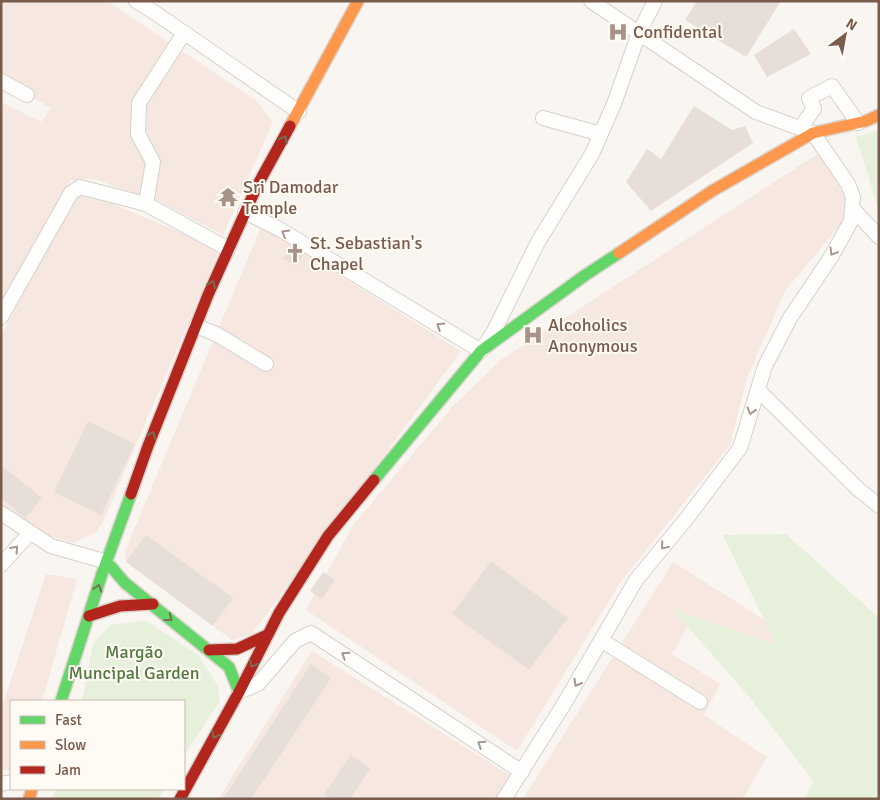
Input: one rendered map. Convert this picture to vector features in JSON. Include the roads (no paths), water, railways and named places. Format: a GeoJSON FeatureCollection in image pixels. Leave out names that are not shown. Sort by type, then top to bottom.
{"type":"FeatureCollection","features":[{"type":"Feature","properties":{"kind":"main road"},"geometry":{"type":"LineString","coordinates":[[61,700],[148,446],[228,249],[257,186],[358,1]]}},
{"type":"Feature","properties":{"kind":"main road"},"geometry":{"type":"LineString","coordinates":[[185,790],[239,692],[279,612],[328,536],[481,351],[584,276],[704,196],[813,133],[866,121],[879,114]]}},
{"type":"Feature","properties":{"kind":"main road"},"geometry":{"type":"LineString","coordinates":[[107,562],[125,583],[229,667],[239,692]]}},
{"type":"Feature","properties":{"kind":"main road"},"geometry":{"type":"LineString","coordinates":[[89,616],[108,607],[152,604]]}},
{"type":"Feature","properties":{"kind":"main road"},"geometry":{"type":"LineString","coordinates":[[209,650],[236,649],[267,635]]}},
{"type":"Feature","properties":{"kind":"street"},"geometry":{"type":"LineString","coordinates":[[136,1],[299,112]]}},
{"type":"Feature","properties":{"kind":"street"},"geometry":{"type":"LineString","coordinates":[[504,799],[564,704],[636,580],[687,518],[740,448],[765,366],[790,318],[831,257],[851,221],[853,197],[848,184],[813,133],[756,112],[591,1]]}},
{"type":"Feature","properties":{"kind":"street"},"geometry":{"type":"LineString","coordinates":[[245,212],[282,230],[481,351],[494,331],[538,242],[592,154],[614,104],[639,33],[655,1]]}},
{"type":"Feature","properties":{"kind":"street"},"geometry":{"type":"LineString","coordinates":[[146,204],[153,162],[138,134],[139,103],[184,33]]}},
{"type":"Feature","properties":{"kind":"street"},"geometry":{"type":"LineString","coordinates":[[1,81],[26,95]]}},
{"type":"Feature","properties":{"kind":"street"},"geometry":{"type":"LineString","coordinates":[[800,128],[814,109],[809,98],[832,86],[858,123]]}},
{"type":"Feature","properties":{"kind":"street"},"geometry":{"type":"LineString","coordinates":[[543,118],[601,134]]}},
{"type":"Feature","properties":{"kind":"street"},"geometry":{"type":"LineString","coordinates":[[1,316],[70,193],[80,187],[146,204],[228,249]]}},
{"type":"Feature","properties":{"kind":"street"},"geometry":{"type":"LineString","coordinates":[[852,208],[879,237]]}},
{"type":"Feature","properties":{"kind":"street"},"geometry":{"type":"LineString","coordinates":[[196,326],[216,334],[266,364]]}},
{"type":"Feature","properties":{"kind":"street"},"geometry":{"type":"LineString","coordinates":[[758,390],[857,488],[879,506]]}},
{"type":"Feature","properties":{"kind":"street"},"geometry":{"type":"LineString","coordinates":[[1,513],[51,546],[107,562]]}},
{"type":"Feature","properties":{"kind":"street"},"geometry":{"type":"LineString","coordinates":[[1,565],[30,533]]}},
{"type":"Feature","properties":{"kind":"street"},"geometry":{"type":"LineString","coordinates":[[239,692],[258,684],[295,641],[311,633],[522,772]]}},
{"type":"Feature","properties":{"kind":"street"},"geometry":{"type":"LineString","coordinates":[[601,640],[700,702]]}},
{"type":"Feature","properties":{"kind":"place","name":"Confidental"},"geometry":{"type":"Point","coordinates":[618,32]}},
{"type":"Feature","properties":{"kind":"place","name":"Sri Damodar Temple"},"geometry":{"type":"Point","coordinates":[228,197]}},
{"type":"Feature","properties":{"kind":"place","name":"St. Sebastian's Chapel"},"geometry":{"type":"Point","coordinates":[295,253]}},
{"type":"Feature","properties":{"kind":"place","name":"Alcoholics Anonymous"},"geometry":{"type":"Point","coordinates":[533,335]}},
{"type":"Feature","properties":{"kind":"park label","name":"Margão Muncipal Garden"},"geometry":{"type":"Point","coordinates":[134,662]}}]}
